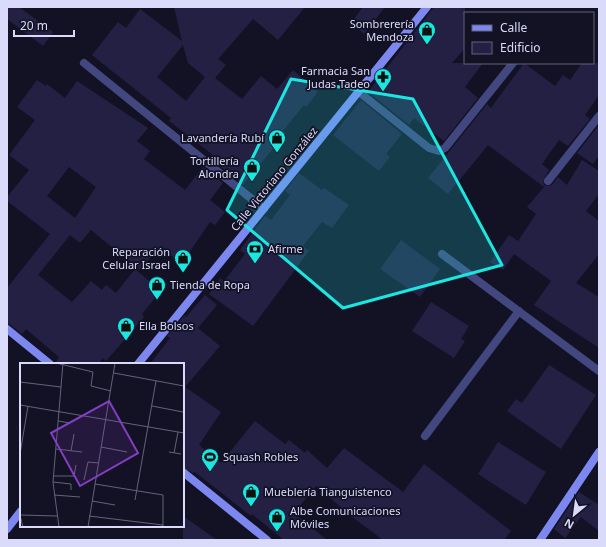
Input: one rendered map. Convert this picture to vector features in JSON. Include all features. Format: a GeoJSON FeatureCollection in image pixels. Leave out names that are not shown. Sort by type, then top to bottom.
{"type":"FeatureCollection","features":[{"type":"Feature","properties":{"kind":"main road","name":"Calle Victoriano González"},"geometry":{"type":"LineString","coordinates":[[139,363],[427,7]]}},
{"type":"Feature","properties":{"kind":"main road"},"geometry":{"type":"LineString","coordinates":[[7,329],[49,363]]}},
{"type":"Feature","properties":{"kind":"main road"},"geometry":{"type":"LineString","coordinates":[[540,540],[599,452]]}},
{"type":"Feature","properties":{"kind":"main road"},"geometry":{"type":"LineString","coordinates":[[184,473],[267,540]]}},
{"type":"Feature","properties":{"kind":"main road"},"geometry":{"type":"LineString","coordinates":[[7,529],[20,512]]}},
{"type":"Feature","properties":{"kind":"street"},"geometry":{"type":"LineString","coordinates":[[84,63],[264,209]]}},
{"type":"Feature","properties":{"kind":"street"},"geometry":{"type":"LineString","coordinates":[[358,92],[429,148],[439,151],[445,148],[512,64]]}},
{"type":"Feature","properties":{"kind":"street"},"geometry":{"type":"LineString","coordinates":[[548,181],[599,116]]}},
{"type":"Feature","properties":{"kind":"street"},"geometry":{"type":"LineString","coordinates":[[442,254],[599,371]]}},
{"type":"Feature","properties":{"kind":"street"},"geometry":{"type":"LineString","coordinates":[[425,436],[519,311]]}},
{"type":"Feature","properties":{"kind":"highlighted area"},"geometry":{"type":"Polygon","coordinates":[[[291,79],[413,99],[502,265],[343,308],[227,210],[291,79]]]}},
{"type":"Feature","properties":{"kind":"building"},"geometry":{"type":"Polygon","coordinates":[[[7,7],[19,7],[53,32],[43,46],[7,19],[7,7]]]}},
{"type":"Feature","properties":{"kind":"building"},"geometry":{"type":"Polygon","coordinates":[[[174,7],[305,7],[278,40],[253,19],[218,59],[226,65],[215,78],[242,99],[261,76],[277,89],[293,70],[318,92],[306,107],[304,105],[283,131],[286,133],[243,185],[210,158],[213,155],[169,121],[171,118],[92,55],[118,22],[126,28],[140,9],[182,41],[174,7]],[[183,45],[157,77],[186,101],[205,77],[188,63],[183,45]]]}},
{"type":"Feature","properties":{"kind":"building"},"geometry":{"type":"Polygon","coordinates":[[[363,7],[385,7],[364,34],[351,23],[363,7]]]}},
{"type":"Feature","properties":{"kind":"building"},"geometry":{"type":"Polygon","coordinates":[[[434,7],[465,7],[464,49],[452,63],[482,64],[465,87],[478,98],[444,141],[414,118],[409,125],[368,92],[434,7]]]}},
{"type":"Feature","properties":{"kind":"building"},"geometry":{"type":"Polygon","coordinates":[[[599,63],[599,95],[585,115],[590,119],[568,146],[559,140],[542,164],[549,170],[543,181],[544,185],[548,186],[552,185],[558,177],[567,185],[582,160],[599,171],[599,194],[586,211],[599,221],[599,254],[576,283],[599,297],[599,348],[534,305],[551,281],[514,254],[503,270],[490,262],[509,235],[518,241],[536,214],[527,207],[544,187],[488,145],[448,194],[428,178],[487,104],[491,108],[523,64],[555,86],[563,75],[570,80],[581,64],[599,63]]]}},
{"type":"Feature","properties":{"kind":"building"},"geometry":{"type":"Polygon","coordinates":[[[37,80],[46,86],[47,84],[65,98],[77,81],[148,128],[137,141],[150,151],[144,159],[185,190],[203,167],[223,183],[210,200],[225,212],[215,225],[210,222],[182,263],[159,247],[140,270],[91,230],[80,243],[70,235],[38,275],[72,302],[91,281],[102,290],[106,285],[116,293],[135,269],[161,291],[142,314],[144,317],[120,345],[106,361],[103,358],[99,363],[56,363],[59,357],[26,329],[22,334],[7,322],[7,288],[50,234],[7,201],[7,197],[29,170],[9,155],[35,120],[17,107],[37,80]],[[69,167],[47,196],[75,218],[96,187],[69,167]]]}},
{"type":"Feature","properties":{"kind":"building"},"geometry":{"type":"Polygon","coordinates":[[[361,100],[402,134],[386,154],[390,157],[379,171],[333,135],[361,100]]]}},
{"type":"Feature","properties":{"kind":"building"},"geometry":{"type":"Polygon","coordinates":[[[599,125],[599,156],[593,164],[577,153],[599,125]]]}},
{"type":"Feature","properties":{"kind":"building"},"geometry":{"type":"Polygon","coordinates":[[[299,173],[322,190],[324,188],[349,205],[332,228],[322,222],[303,246],[309,251],[253,326],[209,294],[220,278],[224,281],[245,254],[240,250],[265,216],[271,220],[290,195],[285,191],[299,173]]]}},
{"type":"Feature","properties":{"kind":"building"},"geometry":{"type":"Polygon","coordinates":[[[401,240],[440,269],[420,297],[380,269],[401,240]]]}},
{"type":"Feature","properties":{"kind":"building"},"geometry":{"type":"Polygon","coordinates":[[[205,295],[217,305],[198,328],[220,346],[185,387],[221,412],[199,445],[221,463],[255,421],[285,444],[289,440],[305,453],[307,450],[327,468],[344,448],[403,492],[424,464],[511,531],[504,540],[383,540],[343,510],[316,486],[294,513],[327,540],[284,540],[252,514],[251,516],[195,472],[193,473],[184,468],[184,363],[151,363],[170,338],[167,336],[184,316],[186,317],[205,295]]]}},
{"type":"Feature","properties":{"kind":"building"},"geometry":{"type":"Polygon","coordinates":[[[431,302],[469,326],[461,339],[465,341],[454,358],[412,331],[431,302]]]}},
{"type":"Feature","properties":{"kind":"building"},"geometry":{"type":"Polygon","coordinates":[[[549,365],[596,395],[561,449],[507,411],[516,399],[522,403],[549,365]]]}},
{"type":"Feature","properties":{"kind":"building"},"geometry":{"type":"Polygon","coordinates":[[[498,442],[546,472],[526,505],[478,474],[498,442]]]}},
{"type":"Feature","properties":{"kind":"building"},"geometry":{"type":"Polygon","coordinates":[[[579,492],[599,505],[599,531],[581,517],[565,538],[554,529],[579,492]]]}},
{"type":"Feature","properties":{"kind":"building"},"geometry":{"type":"Polygon","coordinates":[[[184,517],[217,540],[183,540],[184,517]]]}},
{"type":"Feature","properties":{"kind":"place","name":"Sombrerería Mendoza"},"geometry":{"type":"Point","coordinates":[427,45]}},
{"type":"Feature","properties":{"kind":"place","name":"Farmacia San Judas Tadeo"},"geometry":{"type":"Point","coordinates":[383,92]}},
{"type":"Feature","properties":{"kind":"place","name":"Lavandería Rubí"},"geometry":{"type":"Point","coordinates":[277,153]}},
{"type":"Feature","properties":{"kind":"place","name":"Tortillería Alondra"},"geometry":{"type":"Point","coordinates":[252,182]}},
{"type":"Feature","properties":{"kind":"place","name":"Afirme"},"geometry":{"type":"Point","coordinates":[255,264]}},
{"type":"Feature","properties":{"kind":"place","name":"Reparación Celular Israel"},"geometry":{"type":"Point","coordinates":[183,273]}},
{"type":"Feature","properties":{"kind":"place","name":"Tienda de Ropa"},"geometry":{"type":"Point","coordinates":[157,300]}},
{"type":"Feature","properties":{"kind":"place","name":"Ella Bolsos"},"geometry":{"type":"Point","coordinates":[126,341]}},
{"type":"Feature","properties":{"kind":"place","name":"Squash Robles"},"geometry":{"type":"Point","coordinates":[210,472]}},
{"type":"Feature","properties":{"kind":"place","name":"Mueblería Tianguistenco"},"geometry":{"type":"Point","coordinates":[251,507]}},
{"type":"Feature","properties":{"kind":"place","name":"Albe Comunicaciones Móviles"},"geometry":{"type":"Point","coordinates":[277,532]}}]}
